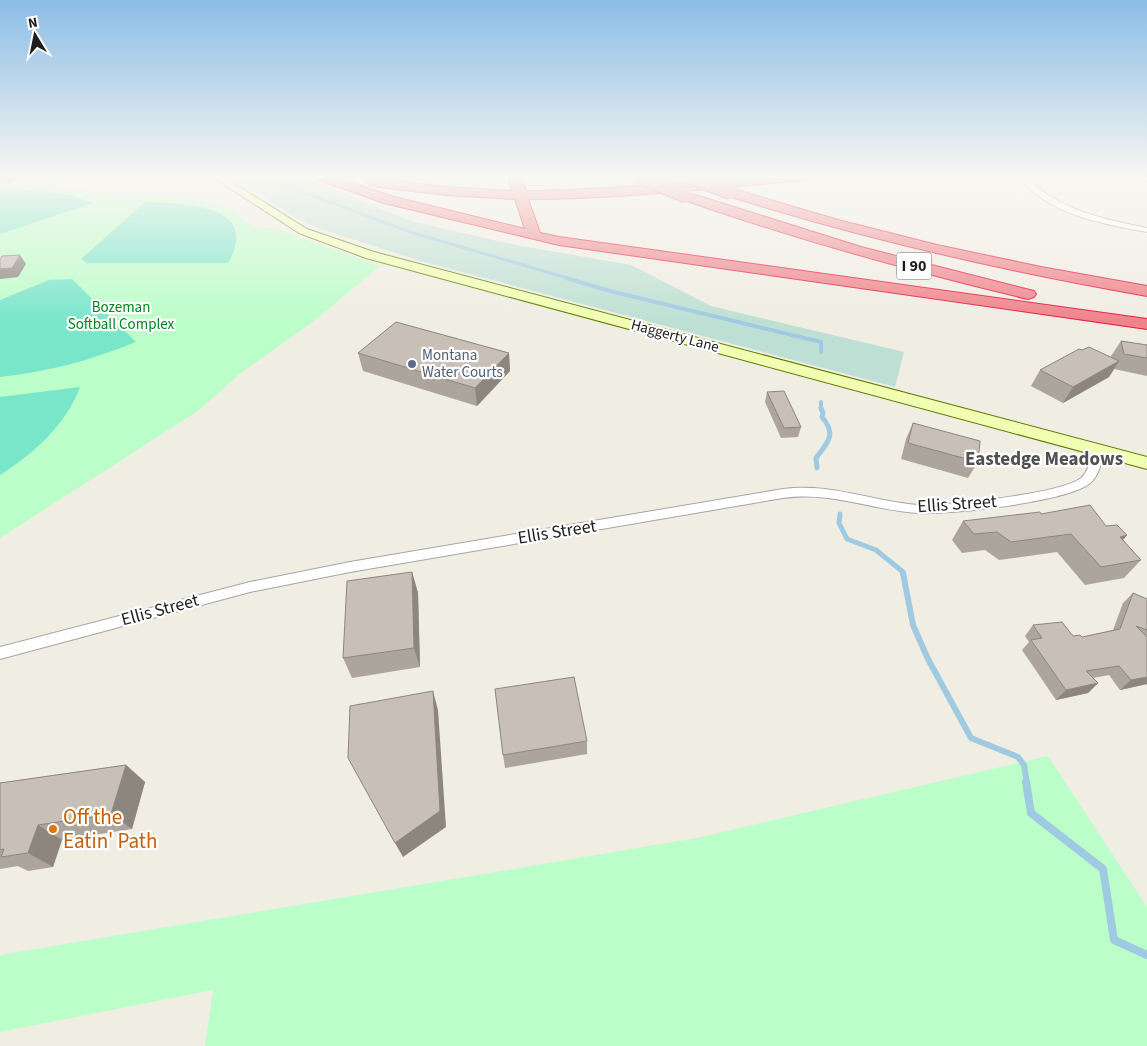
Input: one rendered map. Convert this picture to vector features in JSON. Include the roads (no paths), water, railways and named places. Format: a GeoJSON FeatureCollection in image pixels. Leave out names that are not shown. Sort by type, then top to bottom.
{"type":"FeatureCollection","features":[{"type":"Feature","properties":{"kind":"highway"},"geometry":{"type":"LineString","coordinates":[[489,225],[586,246],[1147,324]]}},
{"type":"Feature","properties":{"kind":"highway"},"geometry":{"type":"LineString","coordinates":[[530,225],[534,236]]}},
{"type":"Feature","properties":{"kind":"highway","name":"I 90"},"geometry":{"type":"LineString","coordinates":[[771,225],[859,252],[1041,297],[1147,316]]}},
{"type":"Feature","properties":{"kind":"highway","name":"I 90"},"geometry":{"type":"LineString","coordinates":[[837,225],[1013,266],[1147,290]]}},
{"type":"Feature","properties":{"kind":"street","name":"Haggerty Lane"},"geometry":{"type":"LineString","coordinates":[[292,225],[320,238],[370,255],[1147,463]]}},
{"type":"Feature","properties":{"kind":"street"},"geometry":{"type":"LineString","coordinates":[[1122,225],[1147,230]]}},
{"type":"Feature","properties":{"kind":"street","name":"Ellis Street"},"geometry":{"type":"LineString","coordinates":[[0,653],[268,584],[350,567],[742,502],[780,494],[802,491],[825,492],[919,509],[940,509],[1046,495],[1064,491],[1084,481],[1094,469],[1098,450]]}},
{"type":"Feature","properties":{"kind":"waterway"},"geometry":{"type":"LineString","coordinates":[[391,225],[571,279]]}},
{"type":"Feature","properties":{"kind":"waterway"},"geometry":{"type":"LineString","coordinates":[[566,278],[610,291],[821,342],[821,352]]}},
{"type":"Feature","properties":{"kind":"waterway"},"geometry":{"type":"LineString","coordinates":[[821,402],[821,408]]}},
{"type":"Feature","properties":{"kind":"waterway"},"geometry":{"type":"LineString","coordinates":[[817,468],[816,458],[827,443],[830,434],[827,423],[822,417],[821,408]]}},
{"type":"Feature","properties":{"kind":"waterway"},"geometry":{"type":"LineString","coordinates":[[840,514],[839,523],[847,539],[876,550],[903,573]]}},
{"type":"Feature","properties":{"kind":"waterway"},"geometry":{"type":"LineString","coordinates":[[903,573],[913,625],[928,659],[971,738],[1018,757],[1024,765],[1027,783]]}},
{"type":"Feature","properties":{"kind":"waterway"},"geometry":{"type":"LineString","coordinates":[[1026,782],[1031,813],[1103,869],[1114,940],[1147,955]]}},
{"type":"Feature","properties":{"kind":"place","name":"Montana Water Courts"},"geometry":{"type":"Point","coordinates":[412,364]}},
{"type":"Feature","properties":{"kind":"place","name":"Off the Eatin' Path"},"geometry":{"type":"Point","coordinates":[53,829]}},
{"type":"Feature","properties":{"kind":"district","name":"Eastedge Meadows"},"geometry":{"type":"Point","coordinates":[1044,459]}},
{"type":"Feature","properties":{"kind":"park label","name":"Bozeman Softball Complex"},"geometry":{"type":"Point","coordinates":[121,316]}}]}
